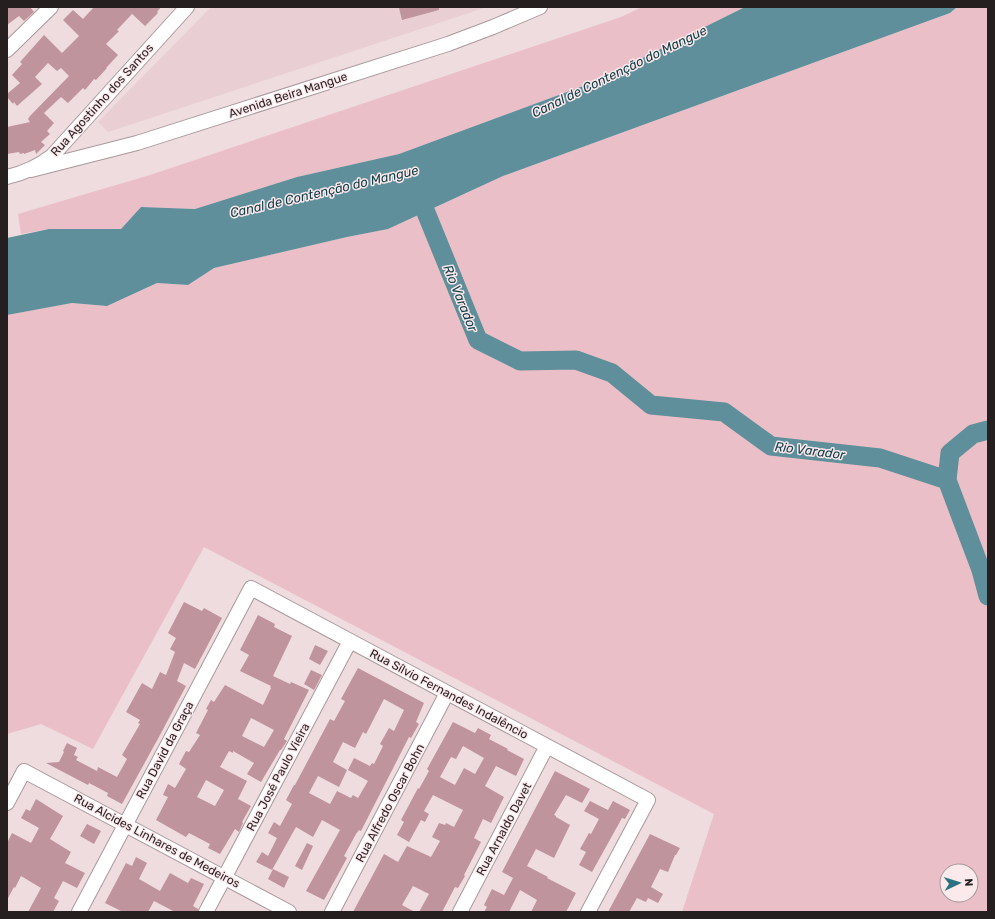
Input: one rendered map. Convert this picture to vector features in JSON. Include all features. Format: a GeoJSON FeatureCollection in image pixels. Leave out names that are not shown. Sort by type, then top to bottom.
{"type":"FeatureCollection","features":[{"type":"Feature","properties":{"kind":"street"},"geometry":{"type":"LineString","coordinates":[[7,50],[51,7]]}},
{"type":"Feature","properties":{"kind":"street","name":"Rua Agostinho dos Santos"},"geometry":{"type":"LineString","coordinates":[[7,177],[31,170],[52,156],[187,7]]}},
{"type":"Feature","properties":{"kind":"street","name":"Avenida Beira Mangue"},"geometry":{"type":"LineString","coordinates":[[31,170],[101,153],[173,132],[448,44],[540,7]]}},
{"type":"Feature","properties":{"kind":"street","name":"Rua Sílvio Fernandes Indalêncio"},"geometry":{"type":"LineString","coordinates":[[251,588],[648,800],[588,912]]}},
{"type":"Feature","properties":{"kind":"street","name":"Rua David da Graça"},"geometry":{"type":"LineString","coordinates":[[79,912],[251,588]]}},
{"type":"Feature","properties":{"kind":"street","name":"Rua José Paulo Vieira"},"geometry":{"type":"LineString","coordinates":[[206,912],[350,641]]}},
{"type":"Feature","properties":{"kind":"street","name":"Rua Alfredo Oscar Bohn"},"geometry":{"type":"LineString","coordinates":[[332,912],[447,693]]}},
{"type":"Feature","properties":{"kind":"street","name":"Rua Arnaldo Davet"},"geometry":{"type":"LineString","coordinates":[[460,912],[547,746]]}},
{"type":"Feature","properties":{"kind":"street","name":"Rua Alcides Linhares de Medeiros"},"geometry":{"type":"LineString","coordinates":[[7,803],[24,771],[289,912]]}},
{"type":"Feature","properties":{"kind":"shaded area"},"geometry":{"type":"Polygon","coordinates":[[[211,7],[487,7],[108,132],[98,122],[211,7]]]}},
{"type":"Feature","properties":{"kind":"shaded area"},"geometry":{"type":"Polygon","coordinates":[[[642,7],[745,7],[594,82],[399,154],[297,177],[195,209],[141,207],[121,229],[49,229],[21,234],[18,214],[150,175],[621,17],[642,7]]]}},
{"type":"Feature","properties":{"kind":"shaded area"},"geometry":{"type":"Polygon","coordinates":[[[957,7],[988,7],[988,912],[682,912],[714,814],[204,547],[93,749],[41,724],[7,734],[7,315],[72,303],[107,306],[157,283],[188,285],[214,268],[388,229],[503,176],[950,13],[957,7]]]}},
{"type":"Feature","properties":{"kind":"water","name":"Canal de Contenção do Mangue"},"geometry":{"type":"Polygon","coordinates":[[[745,7],[957,7],[950,13],[503,176],[388,229],[214,268],[188,285],[157,283],[107,306],[72,303],[7,315],[7,238],[49,229],[121,229],[141,207],[195,209],[297,177],[399,154],[594,82],[745,7]]]}},
{"type":"Feature","properties":{"kind":"building"},"geometry":{"type":"Polygon","coordinates":[[[7,7],[30,7],[34,12],[24,21],[19,16],[7,25],[7,7]]]}},
{"type":"Feature","properties":{"kind":"building"},"geometry":{"type":"Polygon","coordinates":[[[94,7],[161,7],[157,12],[158,13],[145,26],[130,12],[132,14],[117,30],[119,31],[106,44],[118,55],[107,68],[96,80],[94,79],[85,90],[83,88],[68,103],[61,97],[44,113],[54,123],[47,131],[50,134],[41,142],[45,145],[36,154],[35,150],[24,154],[20,154],[19,152],[7,154],[7,127],[30,122],[28,119],[30,116],[69,76],[61,68],[57,71],[48,63],[35,77],[42,84],[17,106],[7,97],[7,94],[20,83],[12,75],[22,64],[20,62],[44,35],[62,53],[79,36],[63,20],[73,10],[83,19],[94,7]]]}},
{"type":"Feature","properties":{"kind":"building"},"geometry":{"type":"Polygon","coordinates":[[[439,7],[439,10],[402,20],[399,8],[439,7]]]}},
{"type":"Feature","properties":{"kind":"building"},"geometry":{"type":"Polygon","coordinates":[[[184,602],[202,611],[204,608],[222,618],[195,669],[184,663],[177,681],[186,686],[122,804],[107,796],[108,793],[89,783],[88,785],[46,763],[59,762],[67,743],[77,748],[74,755],[78,757],[76,760],[97,771],[98,767],[117,777],[127,759],[122,755],[140,724],[138,723],[140,720],[126,712],[142,683],[152,689],[160,672],[166,675],[175,652],[170,649],[176,638],[168,633],[184,602]]]}},
{"type":"Feature","properties":{"kind":"building"},"geometry":{"type":"Polygon","coordinates":[[[258,615],[275,624],[274,627],[292,636],[273,676],[290,684],[291,682],[309,690],[284,739],[287,741],[261,782],[247,774],[254,763],[233,751],[233,753],[229,751],[220,767],[247,781],[238,799],[251,806],[242,822],[243,823],[239,832],[235,829],[220,854],[208,848],[210,844],[189,833],[186,837],[156,820],[168,797],[163,795],[168,784],[175,788],[186,769],[179,764],[186,751],[189,752],[200,735],[196,733],[208,710],[206,709],[211,700],[214,702],[225,685],[263,705],[271,686],[240,671],[249,655],[240,650],[258,615]],[[251,718],[242,736],[264,747],[274,730],[251,718]],[[206,780],[197,797],[215,806],[224,790],[206,780]]]}},
{"type":"Feature","properties":{"kind":"building"},"geometry":{"type":"Polygon","coordinates":[[[315,645],[328,651],[320,665],[309,659],[315,645]]]}},
{"type":"Feature","properties":{"kind":"building"},"geometry":{"type":"Polygon","coordinates":[[[358,668],[424,703],[416,722],[419,724],[411,738],[409,737],[361,831],[359,830],[356,834],[344,856],[347,858],[324,900],[306,891],[340,830],[322,820],[313,837],[296,827],[272,870],[256,862],[262,852],[268,856],[277,838],[268,833],[274,822],[280,826],[292,804],[286,800],[330,719],[334,721],[345,701],[341,699],[358,668]],[[384,699],[366,734],[363,732],[355,748],[343,742],[333,762],[347,770],[339,787],[318,776],[309,793],[330,804],[337,791],[351,798],[353,795],[358,798],[368,781],[348,770],[354,758],[370,766],[372,763],[374,764],[383,746],[380,744],[389,728],[394,731],[404,710],[384,699]]]}},
{"type":"Feature","properties":{"kind":"building"},"geometry":{"type":"Polygon","coordinates":[[[311,670],[322,675],[314,690],[304,684],[311,670]]]}},
{"type":"Feature","properties":{"kind":"building"},"geometry":{"type":"Polygon","coordinates":[[[453,722],[475,733],[478,728],[491,735],[489,739],[524,759],[516,776],[496,766],[485,786],[504,797],[491,823],[483,819],[474,838],[481,842],[464,875],[465,876],[458,888],[455,887],[442,912],[419,912],[429,894],[413,886],[402,905],[415,912],[353,912],[384,854],[398,862],[407,846],[431,857],[440,841],[432,837],[439,823],[445,825],[446,823],[454,827],[463,810],[433,795],[424,811],[429,814],[425,822],[421,820],[409,842],[397,835],[404,822],[401,820],[429,771],[427,769],[453,722]],[[463,746],[456,759],[451,757],[440,777],[455,785],[464,768],[475,774],[484,758],[463,746]]]}},
{"type":"Feature","properties":{"kind":"building"},"geometry":{"type":"Polygon","coordinates":[[[555,771],[590,789],[582,803],[566,795],[554,815],[570,825],[554,858],[536,849],[527,866],[576,893],[566,912],[531,912],[537,900],[520,890],[509,912],[484,912],[487,907],[484,905],[492,889],[504,895],[513,878],[502,872],[555,771]]]}},
{"type":"Feature","properties":{"kind":"building"},"geometry":{"type":"Polygon","coordinates":[[[36,799],[63,816],[50,839],[71,852],[65,863],[85,873],[77,888],[63,881],[54,898],[59,901],[53,912],[28,912],[41,888],[21,876],[7,900],[7,843],[12,833],[31,843],[39,828],[21,818],[26,809],[30,811],[36,799]]]}},
{"type":"Feature","properties":{"kind":"building"},"geometry":{"type":"Polygon","coordinates":[[[590,801],[608,810],[613,801],[630,810],[625,819],[622,818],[592,872],[579,865],[586,852],[580,849],[589,833],[591,834],[599,819],[584,811],[590,801]]]}},
{"type":"Feature","properties":{"kind":"building"},"geometry":{"type":"Polygon","coordinates":[[[87,824],[101,831],[94,844],[80,836],[87,824]]]}},
{"type":"Feature","properties":{"kind":"building"},"geometry":{"type":"Polygon","coordinates":[[[650,834],[680,848],[675,855],[668,872],[660,869],[651,887],[663,894],[658,903],[648,898],[646,902],[637,898],[629,912],[608,912],[650,834]]]}},
{"type":"Feature","properties":{"kind":"building"},"geometry":{"type":"Polygon","coordinates":[[[307,843],[313,846],[302,870],[295,866],[307,843]]]}},
{"type":"Feature","properties":{"kind":"building"},"geometry":{"type":"Polygon","coordinates":[[[136,857],[147,863],[139,879],[160,891],[170,873],[188,883],[191,878],[204,884],[193,906],[198,909],[198,912],[175,912],[154,901],[148,912],[123,912],[105,903],[126,863],[132,866],[136,857]]]}},
{"type":"Feature","properties":{"kind":"building"},"geometry":{"type":"Polygon","coordinates":[[[273,869],[289,877],[284,888],[268,879],[273,869]]]}},
{"type":"Feature","properties":{"kind":"waterway","name":"Rio Varador"},"geometry":{"type":"LineString","coordinates":[[416,188],[478,340],[520,361],[576,360],[612,373],[651,405],[724,412],[771,446],[880,458],[947,480],[981,570],[988,596]]}},
{"type":"Feature","properties":{"kind":"waterway"},"geometry":{"type":"LineString","coordinates":[[947,480],[950,453],[973,434],[988,430]]}}]}
